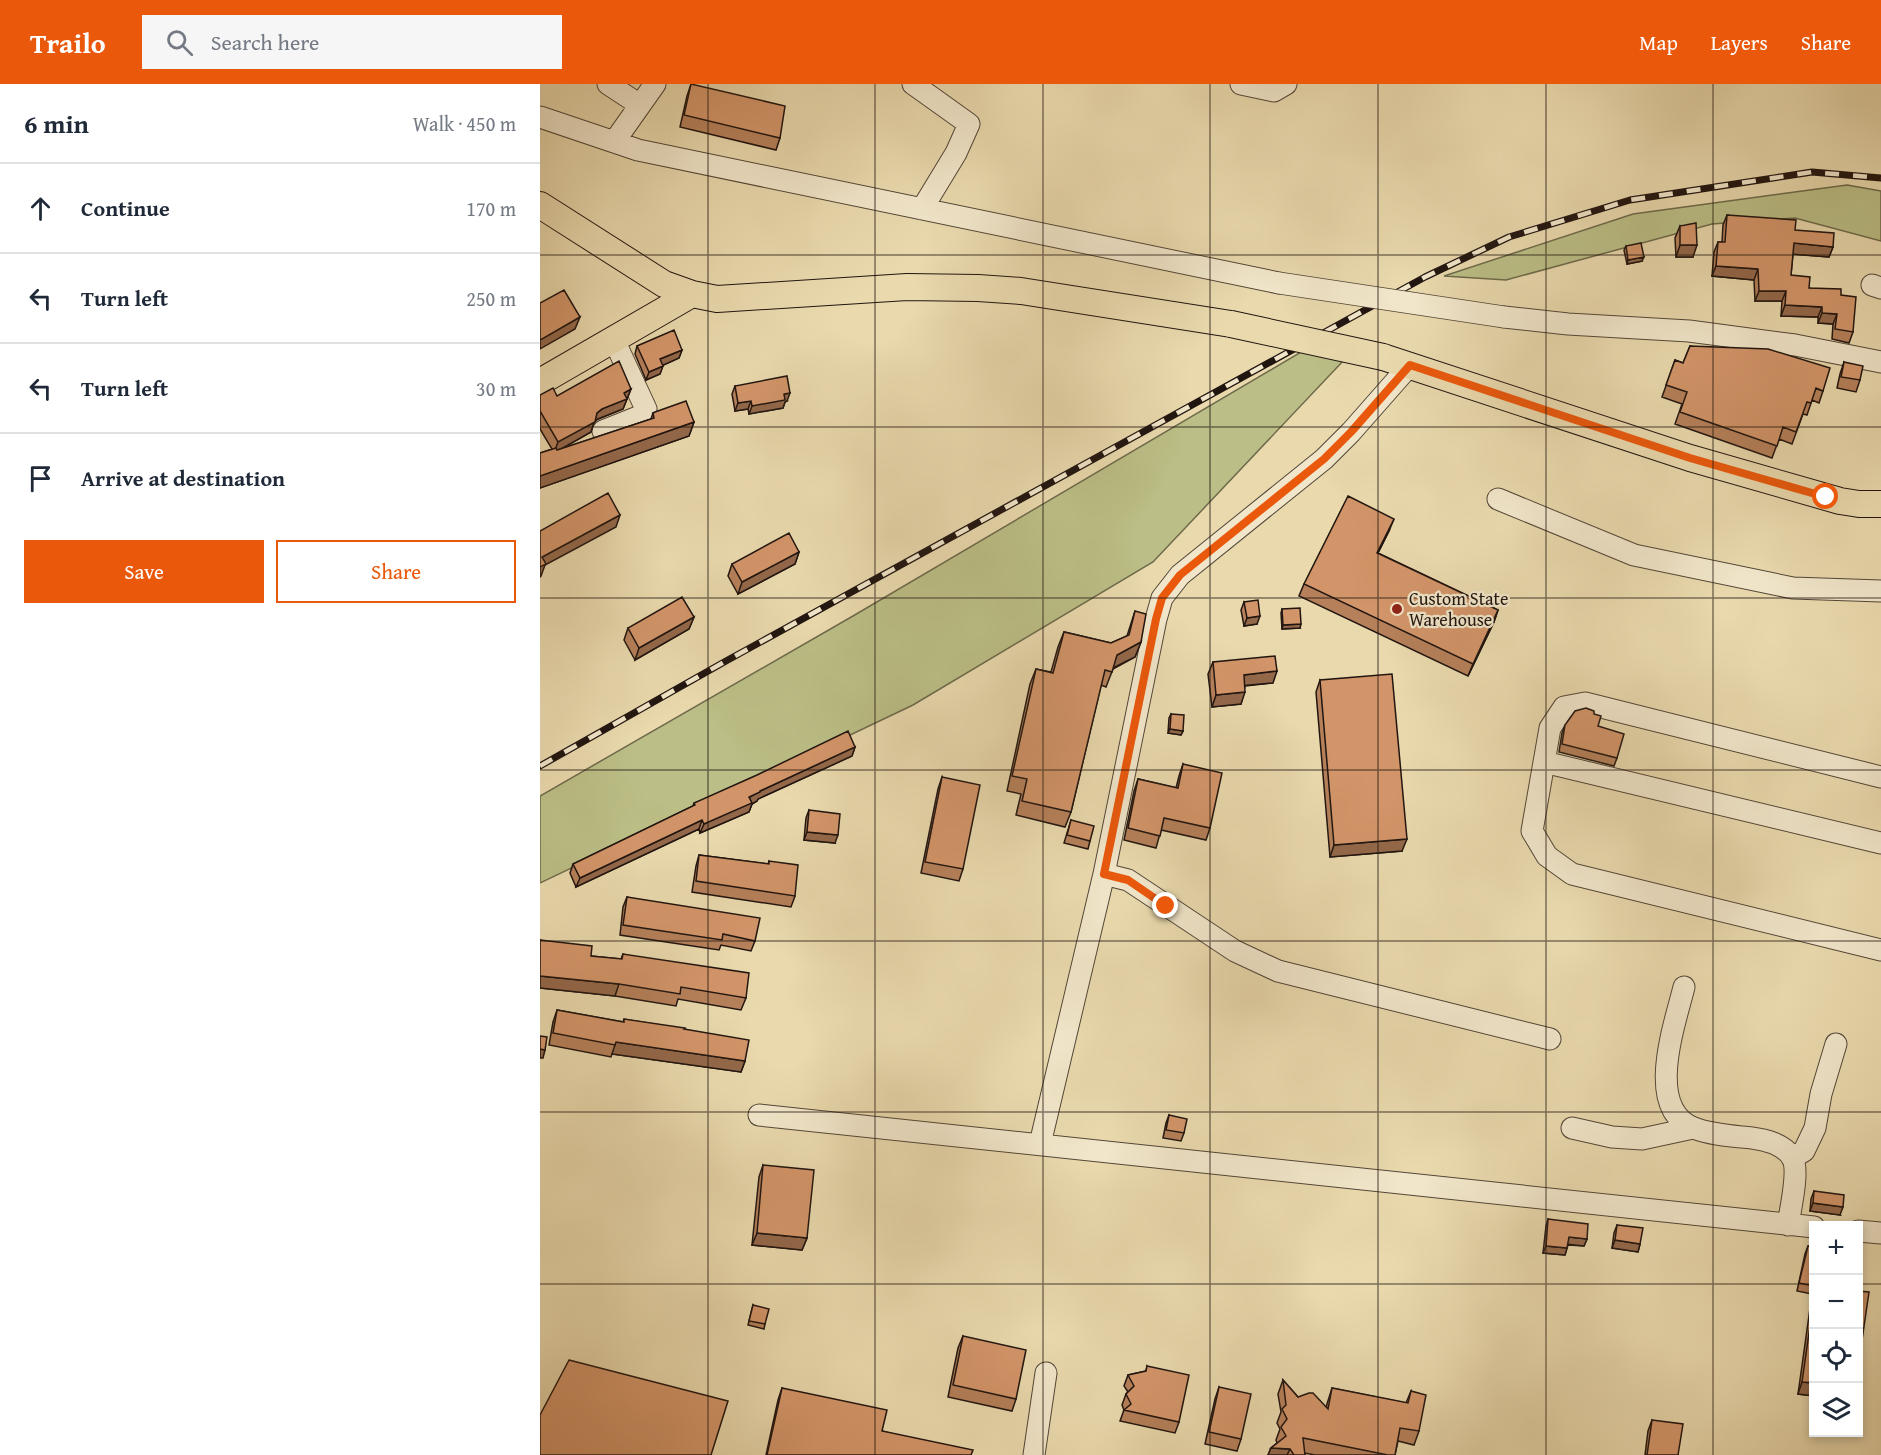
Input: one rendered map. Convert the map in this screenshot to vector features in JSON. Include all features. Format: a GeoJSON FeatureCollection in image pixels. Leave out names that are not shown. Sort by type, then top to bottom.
{"type":"FeatureCollection","features":[{"type":"Feature","properties":{"kind":"main road"},"geometry":{"type":"LineString","coordinates":[[540,205],[664,284],[692,294],[717,299],[907,288],[978,288],[1021,291],[1232,324],[1383,357],[1712,464],[1833,499],[1859,504],[1881,504]]}},
{"type":"Feature","properties":{"kind":"main road"},"geometry":{"type":"LineString","coordinates":[[540,382],[692,294]]}},
{"type":"Feature","properties":{"kind":"lane"},"geometry":{"type":"LineString","coordinates":[[608,84],[640,105]]}},
{"type":"Feature","properties":{"kind":"lane"},"geometry":{"type":"LineString","coordinates":[[614,142],[655,84]]}},
{"type":"Feature","properties":{"kind":"lane"},"geometry":{"type":"LineString","coordinates":[[913,84],[969,124],[956,153],[922,209]]}},
{"type":"Feature","properties":{"kind":"lane"},"geometry":{"type":"LineString","coordinates":[[1241,84],[1274,92],[1286,84]]}},
{"type":"Feature","properties":{"kind":"lane"},"geometry":{"type":"LineString","coordinates":[[540,117],[638,150],[1279,283],[1504,317],[1568,324],[1689,330],[1795,345],[1881,362]]}},
{"type":"Feature","properties":{"kind":"lane"},"geometry":{"type":"LineString","coordinates":[[603,431],[643,415],[646,409],[614,340]]}},
{"type":"Feature","properties":{"kind":"lane"},"geometry":{"type":"LineString","coordinates":[[1040,1144],[1104,874],[1162,598],[1180,575],[1324,459],[1410,365]]}},
{"type":"Feature","properties":{"kind":"lane"},"geometry":{"type":"LineString","coordinates":[[1498,499],[1634,555],[1793,588],[1881,591]]}},
{"type":"Feature","properties":{"kind":"lane"},"geometry":{"type":"LineString","coordinates":[[1881,777],[1584,703],[1564,707],[1550,728],[1532,831],[1547,856],[1572,874],[1881,950]]}},
{"type":"Feature","properties":{"kind":"lane"},"geometry":{"type":"LineString","coordinates":[[1544,762],[1881,843]]}},
{"type":"Feature","properties":{"kind":"lane"},"geometry":{"type":"LineString","coordinates":[[1104,874],[1128,880],[1235,951],[1278,971],[1550,1039]]}},
{"type":"Feature","properties":{"kind":"lane"},"geometry":{"type":"LineString","coordinates":[[1684,987],[1668,1052],[1666,1091],[1673,1114],[1693,1128]]}},
{"type":"Feature","properties":{"kind":"lane"},"geometry":{"type":"LineString","coordinates":[[1792,1158],[1804,1150],[1815,1128],[1821,1094],[1836,1044]]}},
{"type":"Feature","properties":{"kind":"lane"},"geometry":{"type":"LineString","coordinates":[[759,1115],[1809,1227]]}},
{"type":"Feature","properties":{"kind":"lane"},"geometry":{"type":"LineString","coordinates":[[1572,1128],[1612,1137],[1642,1139],[1693,1128],[1772,1141],[1792,1158],[1795,1170],[1788,1225]]}},
{"type":"Feature","properties":{"kind":"lane"},"geometry":{"type":"LineString","coordinates":[[1863,1231],[1881,1233]]}},
{"type":"Feature","properties":{"kind":"lane"},"geometry":{"type":"LineString","coordinates":[[1034,1455],[1046,1373]]}},
{"type":"Feature","properties":{"kind":"green space"},"geometry":{"type":"Polygon","coordinates":[[[1847,185],[1881,191],[1881,241],[1795,218],[1712,224],[1506,280],[1444,276],[1633,214],[1847,185]]]}},
{"type":"Feature","properties":{"kind":"green space"},"geometry":{"type":"Polygon","coordinates":[[[1301,352],[1344,360],[1153,562],[913,705],[540,883],[540,796],[853,616],[1301,352]]]}},
{"type":"Feature","properties":{"kind":"building"},"geometry":{"type":"Polygon","coordinates":[[[691,84],[785,106],[780,138],[684,115],[691,84]]]}},
{"type":"Feature","properties":{"kind":"building"},"geometry":{"type":"Polygon","coordinates":[[[1727,215],[1796,220],[1795,230],[1834,233],[1833,247],[1794,243],[1791,275],[1810,277],[1809,288],[1841,289],[1841,295],[1856,297],[1853,332],[1835,329],[1837,314],[1822,313],[1822,307],[1785,305],[1786,291],[1759,291],[1758,269],[1716,266],[1718,242],[1725,242],[1727,215]]]}},
{"type":"Feature","properties":{"kind":"building"},"geometry":{"type":"Polygon","coordinates":[[[1696,223],[1697,245],[1680,245],[1680,226],[1696,223]]]}},
{"type":"Feature","properties":{"kind":"building"},"geometry":{"type":"Polygon","coordinates":[[[1641,243],[1644,257],[1628,260],[1626,246],[1641,243]]]}},
{"type":"Feature","properties":{"kind":"building"},"geometry":{"type":"Polygon","coordinates":[[[564,290],[580,317],[540,340],[540,303],[564,290]]]}},
{"type":"Feature","properties":{"kind":"building"},"geometry":{"type":"Polygon","coordinates":[[[674,330],[682,350],[660,359],[663,366],[649,372],[637,346],[674,330]]]}},
{"type":"Feature","properties":{"kind":"building"},"geometry":{"type":"Polygon","coordinates":[[[1690,346],[1768,349],[1830,368],[1823,391],[1816,388],[1811,403],[1807,402],[1796,432],[1783,427],[1777,446],[1680,412],[1687,392],[1666,385],[1675,360],[1683,363],[1690,346]]]}},
{"type":"Feature","properties":{"kind":"building"},"geometry":{"type":"Polygon","coordinates":[[[619,361],[631,389],[624,393],[627,399],[602,409],[597,413],[595,422],[558,442],[540,411],[540,395],[553,388],[557,396],[619,361]]]}},
{"type":"Feature","properties":{"kind":"building"},"geometry":{"type":"Polygon","coordinates":[[[1844,362],[1863,366],[1860,380],[1841,377],[1844,362]]]}},
{"type":"Feature","properties":{"kind":"building"},"geometry":{"type":"Polygon","coordinates":[[[787,376],[790,393],[784,394],[785,400],[752,406],[751,401],[738,403],[735,386],[787,376]]]}},
{"type":"Feature","properties":{"kind":"building"},"geometry":{"type":"Polygon","coordinates":[[[686,401],[694,422],[540,476],[540,453],[556,448],[557,450],[654,418],[653,413],[686,401]]]}},
{"type":"Feature","properties":{"kind":"building"},"geometry":{"type":"Polygon","coordinates":[[[608,493],[620,515],[542,557],[546,564],[540,567],[540,531],[608,493]]]}},
{"type":"Feature","properties":{"kind":"building","name":"Custom State Warehouse"},"geometry":{"type":"Polygon","coordinates":[[[1348,496],[1394,519],[1377,553],[1498,610],[1473,664],[1304,584],[1348,496]]]}},
{"type":"Feature","properties":{"kind":"building"},"geometry":{"type":"Polygon","coordinates":[[[789,533],[799,552],[742,582],[732,564],[789,533]]]}},
{"type":"Feature","properties":{"kind":"building"},"geometry":{"type":"Polygon","coordinates":[[[682,597],[694,617],[639,648],[628,628],[682,597]]]}},
{"type":"Feature","properties":{"kind":"building"},"geometry":{"type":"Polygon","coordinates":[[[1258,600],[1260,616],[1247,618],[1244,602],[1258,600]]]}},
{"type":"Feature","properties":{"kind":"building"},"geometry":{"type":"Polygon","coordinates":[[[1300,608],[1301,624],[1283,625],[1282,609],[1300,608]]]}},
{"type":"Feature","properties":{"kind":"building"},"geometry":{"type":"Polygon","coordinates":[[[1135,611],[1146,614],[1141,642],[1117,655],[1112,672],[1105,670],[1071,812],[1022,801],[1027,779],[1012,776],[1036,669],[1053,673],[1064,632],[1111,643],[1129,635],[1135,611]]]}},
{"type":"Feature","properties":{"kind":"building"},"geometry":{"type":"Polygon","coordinates":[[[1275,656],[1277,671],[1244,675],[1245,692],[1216,695],[1213,662],[1275,656]]]}},
{"type":"Feature","properties":{"kind":"building"},"geometry":{"type":"Polygon","coordinates":[[[1392,674],[1407,839],[1334,845],[1320,680],[1392,674]]]}},
{"type":"Feature","properties":{"kind":"building"},"geometry":{"type":"Polygon","coordinates":[[[1586,708],[1601,716],[1598,726],[1624,734],[1617,758],[1562,744],[1565,725],[1575,711],[1586,708]]]}},
{"type":"Feature","properties":{"kind":"building"},"geometry":{"type":"Polygon","coordinates":[[[1171,714],[1184,715],[1183,731],[1170,729],[1171,714]]]}},
{"type":"Feature","properties":{"kind":"building"},"geometry":{"type":"Polygon","coordinates":[[[848,731],[855,747],[760,791],[749,797],[752,803],[704,824],[702,820],[580,878],[573,864],[695,805],[694,803],[848,731]]]}},
{"type":"Feature","properties":{"kind":"building"},"geometry":{"type":"Polygon","coordinates":[[[1183,764],[1222,773],[1210,828],[1164,818],[1160,836],[1128,828],[1138,779],[1178,788],[1183,764]]]}},
{"type":"Feature","properties":{"kind":"building"},"geometry":{"type":"Polygon","coordinates":[[[942,777],[980,785],[963,869],[925,862],[942,777]]]}},
{"type":"Feature","properties":{"kind":"building"},"geometry":{"type":"Polygon","coordinates":[[[809,810],[840,814],[838,835],[807,832],[809,810]]]}},
{"type":"Feature","properties":{"kind":"building"},"geometry":{"type":"Polygon","coordinates":[[[1071,820],[1094,826],[1090,841],[1067,835],[1071,820]]]}},
{"type":"Feature","properties":{"kind":"building"},"geometry":{"type":"Polygon","coordinates":[[[699,855],[769,864],[769,861],[798,865],[795,896],[696,881],[699,855]]]}},
{"type":"Feature","properties":{"kind":"building"},"geometry":{"type":"Polygon","coordinates":[[[627,897],[760,918],[755,941],[723,934],[722,940],[623,925],[627,897]]]}},
{"type":"Feature","properties":{"kind":"building"},"geometry":{"type":"Polygon","coordinates":[[[540,940],[592,946],[591,956],[622,959],[623,954],[749,973],[746,998],[681,987],[680,994],[619,984],[540,976],[540,940]]]}},
{"type":"Feature","properties":{"kind":"building"},"geometry":{"type":"Polygon","coordinates":[[[557,1010],[624,1022],[624,1019],[685,1028],[749,1040],[745,1061],[616,1042],[615,1045],[553,1033],[557,1010]]]}},
{"type":"Feature","properties":{"kind":"building"},"geometry":{"type":"Polygon","coordinates":[[[540,1036],[547,1037],[545,1050],[540,1049],[540,1036]]]}},
{"type":"Feature","properties":{"kind":"building"},"geometry":{"type":"Polygon","coordinates":[[[1169,1115],[1187,1119],[1184,1133],[1166,1130],[1169,1115]]]}},
{"type":"Feature","properties":{"kind":"building"},"geometry":{"type":"Polygon","coordinates":[[[763,1165],[814,1170],[807,1238],[757,1233],[763,1165]]]}},
{"type":"Feature","properties":{"kind":"building"},"geometry":{"type":"Polygon","coordinates":[[[1814,1191],[1844,1195],[1843,1207],[1813,1203],[1814,1191]]]}},
{"type":"Feature","properties":{"kind":"building"},"geometry":{"type":"Polygon","coordinates":[[[1548,1219],[1588,1224],[1587,1239],[1569,1237],[1567,1248],[1546,1246],[1548,1219]]]}},
{"type":"Feature","properties":{"kind":"building"},"geometry":{"type":"Polygon","coordinates":[[[1617,1225],[1643,1228],[1640,1244],[1615,1240],[1617,1225]]]}},
{"type":"Feature","properties":{"kind":"building"},"geometry":{"type":"Polygon","coordinates":[[[1808,1246],[1809,1246],[1809,1285],[1799,1283],[1808,1246]]]}},
{"type":"Feature","properties":{"kind":"building"},"geometry":{"type":"Polygon","coordinates":[[[1863,1291],[1869,1292],[1863,1333],[1863,1291]]]}},
{"type":"Feature","properties":{"kind":"building"},"geometry":{"type":"Polygon","coordinates":[[[753,1305],[769,1309],[765,1324],[749,1321],[753,1305]]]}},
{"type":"Feature","properties":{"kind":"building"},"geometry":{"type":"Polygon","coordinates":[[[1809,1333],[1809,1383],[1802,1382],[1809,1333]]]}},
{"type":"Feature","properties":{"kind":"building"},"geometry":{"type":"Polygon","coordinates":[[[963,1336],[1026,1350],[1016,1399],[953,1385],[963,1336]]]}},
{"type":"Feature","properties":{"kind":"building"},"geometry":{"type":"Polygon","coordinates":[[[569,1360],[728,1401],[711,1455],[540,1455],[540,1415],[569,1360]]]}},
{"type":"Feature","properties":{"kind":"building"},"geometry":{"type":"Polygon","coordinates":[[[1147,1366],[1189,1375],[1179,1422],[1124,1410],[1131,1404],[1126,1394],[1134,1386],[1128,1375],[1146,1371],[1147,1366]]]}},
{"type":"Feature","properties":{"kind":"building"},"geometry":{"type":"Polygon","coordinates":[[[1283,1380],[1298,1397],[1313,1393],[1328,1409],[1332,1388],[1408,1403],[1411,1391],[1426,1395],[1419,1431],[1400,1428],[1395,1455],[1303,1438],[1305,1455],[1294,1455],[1290,1449],[1271,1448],[1286,1436],[1281,1427],[1287,1419],[1282,1409],[1286,1405],[1283,1380]]]}},
{"type":"Feature","properties":{"kind":"building"},"geometry":{"type":"Polygon","coordinates":[[[1219,1387],[1251,1394],[1241,1439],[1209,1432],[1219,1387]]]}},
{"type":"Feature","properties":{"kind":"building"},"geometry":{"type":"Polygon","coordinates":[[[782,1388],[887,1410],[882,1431],[973,1450],[971,1455],[767,1455],[782,1388]]]}},
{"type":"Feature","properties":{"kind":"building"},"geometry":{"type":"Polygon","coordinates":[[[1652,1420],[1683,1424],[1678,1455],[1647,1455],[1652,1420]]]}},
{"type":"Feature","properties":{"kind":"railway"},"geometry":{"type":"LineString","coordinates":[[540,766],[726,661],[1425,277],[1509,237],[1630,200],[1812,172],[1881,178]]}},
{"type":"Feature","properties":{"kind":"place","name":"Custom State Warehouse"},"geometry":{"type":"Point","coordinates":[1397,609]}},
{"type":"Feature","properties":{"kind":"route"},"geometry":{"type":"LineString","coordinates":[[1166,906],[1128,880],[1104,874],[1162,598],[1180,575],[1324,459],[1410,365],[1690,458],[1826,497]]}}]}
